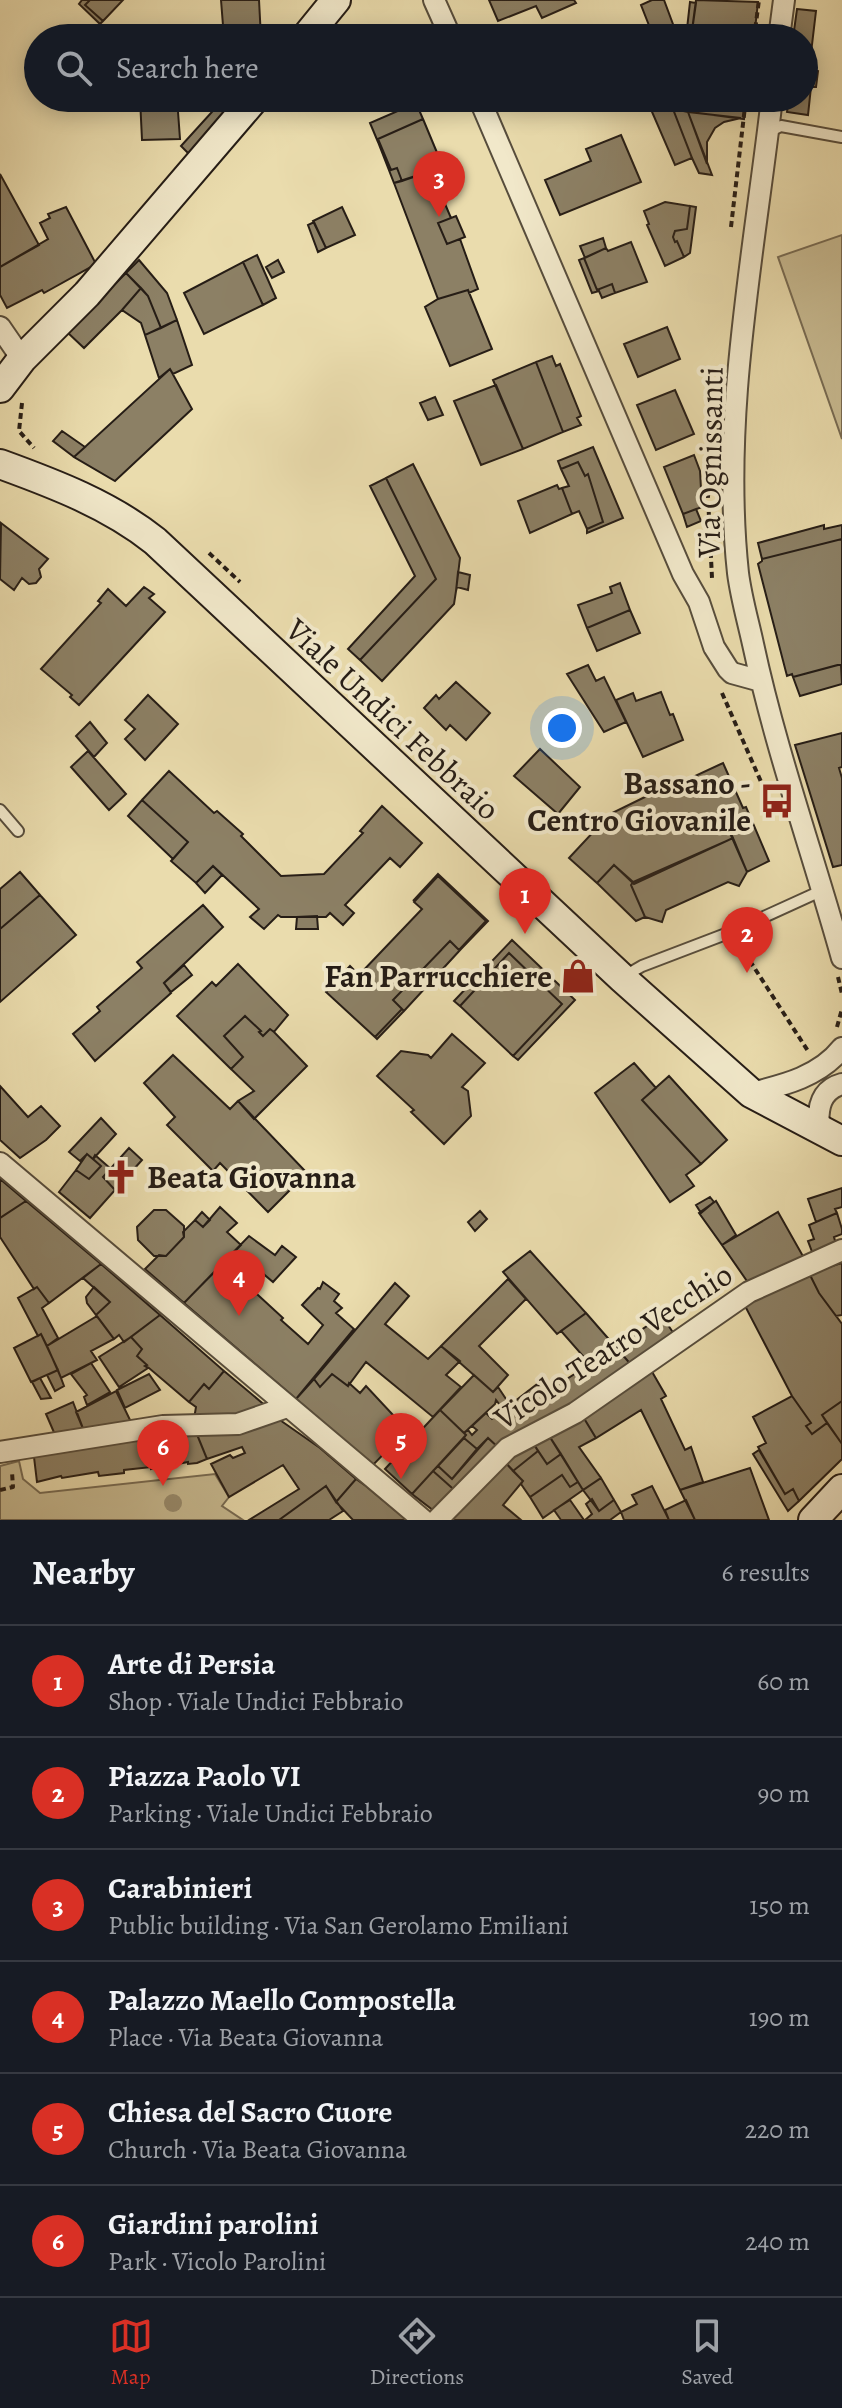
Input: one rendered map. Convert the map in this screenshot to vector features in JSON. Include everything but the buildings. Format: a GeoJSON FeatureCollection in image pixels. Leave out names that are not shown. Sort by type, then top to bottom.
{"type":"FeatureCollection","features":[{"type":"Feature","properties":{"kind":"street"},"geometry":{"type":"LineString","coordinates":[[316,24],[336,0]]}},
{"type":"Feature","properties":{"kind":"street"},"geometry":{"type":"LineString","coordinates":[[434,0],[445,24]]}},
{"type":"Feature","properties":{"kind":"street"},"geometry":{"type":"LineString","coordinates":[[781,24],[784,0]]}},
{"type":"Feature","properties":{"kind":"street"},"geometry":{"type":"LineString","coordinates":[[0,388],[22,359],[87,294],[243,112]]}},
{"type":"Feature","properties":{"kind":"street"},"geometry":{"type":"LineString","coordinates":[[485,112],[683,574],[699,602],[714,647],[732,673],[761,681]]}},
{"type":"Feature","properties":{"kind":"street","name":"Via Ognissanti"},"geometry":{"type":"LineString","coordinates":[[770,112],[735,424],[733,502],[738,576],[761,681],[842,958]]}},
{"type":"Feature","properties":{"kind":"street"},"geometry":{"type":"LineString","coordinates":[[0,327],[22,359]]}},
{"type":"Feature","properties":{"kind":"street","name":"Viale Undici Febbraio"},"geometry":{"type":"LineString","coordinates":[[0,464],[86,499],[133,524],[155,541],[622,978],[751,1093],[831,1135]]}},
{"type":"Feature","properties":{"kind":"street"},"geometry":{"type":"LineString","coordinates":[[751,1093],[790,1083],[819,1070],[842,1048]]}},
{"type":"Feature","properties":{"kind":"street","name":"Viale Undici Febbraio"},"geometry":{"type":"LineString","coordinates":[[831,1135],[818,1110],[821,1099],[832,1087],[842,1084]]}},
{"type":"Feature","properties":{"kind":"street"},"geometry":{"type":"LineString","coordinates":[[0,1163],[423,1520]]}},
{"type":"Feature","properties":{"kind":"street","name":"Vicolo Teatro Vecchio"},"geometry":{"type":"LineString","coordinates":[[437,1520],[508,1448],[575,1413],[749,1292],[842,1250]]}},
{"type":"Feature","properties":{"kind":"street"},"geometry":{"type":"LineString","coordinates":[[0,1452],[163,1426],[238,1424],[287,1407]]}},
{"type":"Feature","properties":{"kind":"street"},"geometry":{"type":"LineString","coordinates":[[813,1520],[842,1489]]}},
{"type":"Feature","properties":{"kind":"lane"},"geometry":{"type":"LineString","coordinates":[[768,132],[781,126],[842,137]]}},
{"type":"Feature","properties":{"kind":"lane"},"geometry":{"type":"LineString","coordinates":[[0,810],[18,831]]}},
{"type":"Feature","properties":{"kind":"lane"},"geometry":{"type":"LineString","coordinates":[[622,978],[642,966],[731,932],[823,890]]}},
{"type":"Feature","properties":{"kind":"path"},"geometry":{"type":"LineString","coordinates":[[756,24],[759,0]]}},
{"type":"Feature","properties":{"kind":"path"},"geometry":{"type":"LineString","coordinates":[[731,932],[809,1054]]}},
{"type":"Feature","properties":{"kind":"shaded area"},"geometry":{"type":"Polygon","coordinates":[[[842,235],[842,439],[778,257],[842,235]]]}},
{"type":"Feature","properties":{"kind":"shaded area"},"geometry":{"type":"Polygon","coordinates":[[[19,1461],[23,1479],[40,1493],[215,1474],[229,1497],[222,1506],[243,1520],[0,1520],[0,1466],[19,1461]]]}},
{"type":"Feature","properties":{"kind":"place","name":"Carabinieri"},"geometry":{"type":"Point","coordinates":[439,217]}},
{"type":"Feature","properties":{"kind":"place","name":"Bassano - Centro Giovanile"},"geometry":{"type":"Point","coordinates":[777,801]}},
{"type":"Feature","properties":{"kind":"place","name":"Arte di Persia"},"geometry":{"type":"Point","coordinates":[525,934]}},
{"type":"Feature","properties":{"kind":"place","name":"Piazza Paolo VI"},"geometry":{"type":"Point","coordinates":[747,973]}},
{"type":"Feature","properties":{"kind":"place","name":"Fan Parrucchiere"},"geometry":{"type":"Point","coordinates":[578,976]}},
{"type":"Feature","properties":{"kind":"place","name":"Beata Giovanna"},"geometry":{"type":"Point","coordinates":[121,1177]}},
{"type":"Feature","properties":{"kind":"place","name":"Palazzo Maello Compostella"},"geometry":{"type":"Point","coordinates":[239,1316]}},
{"type":"Feature","properties":{"kind":"place","name":"Chiesa del Sacro Cuore"},"geometry":{"type":"Point","coordinates":[401,1479]}},
{"type":"Feature","properties":{"kind":"place","name":"Giardini parolini"},"geometry":{"type":"Point","coordinates":[163,1486]}}]}
